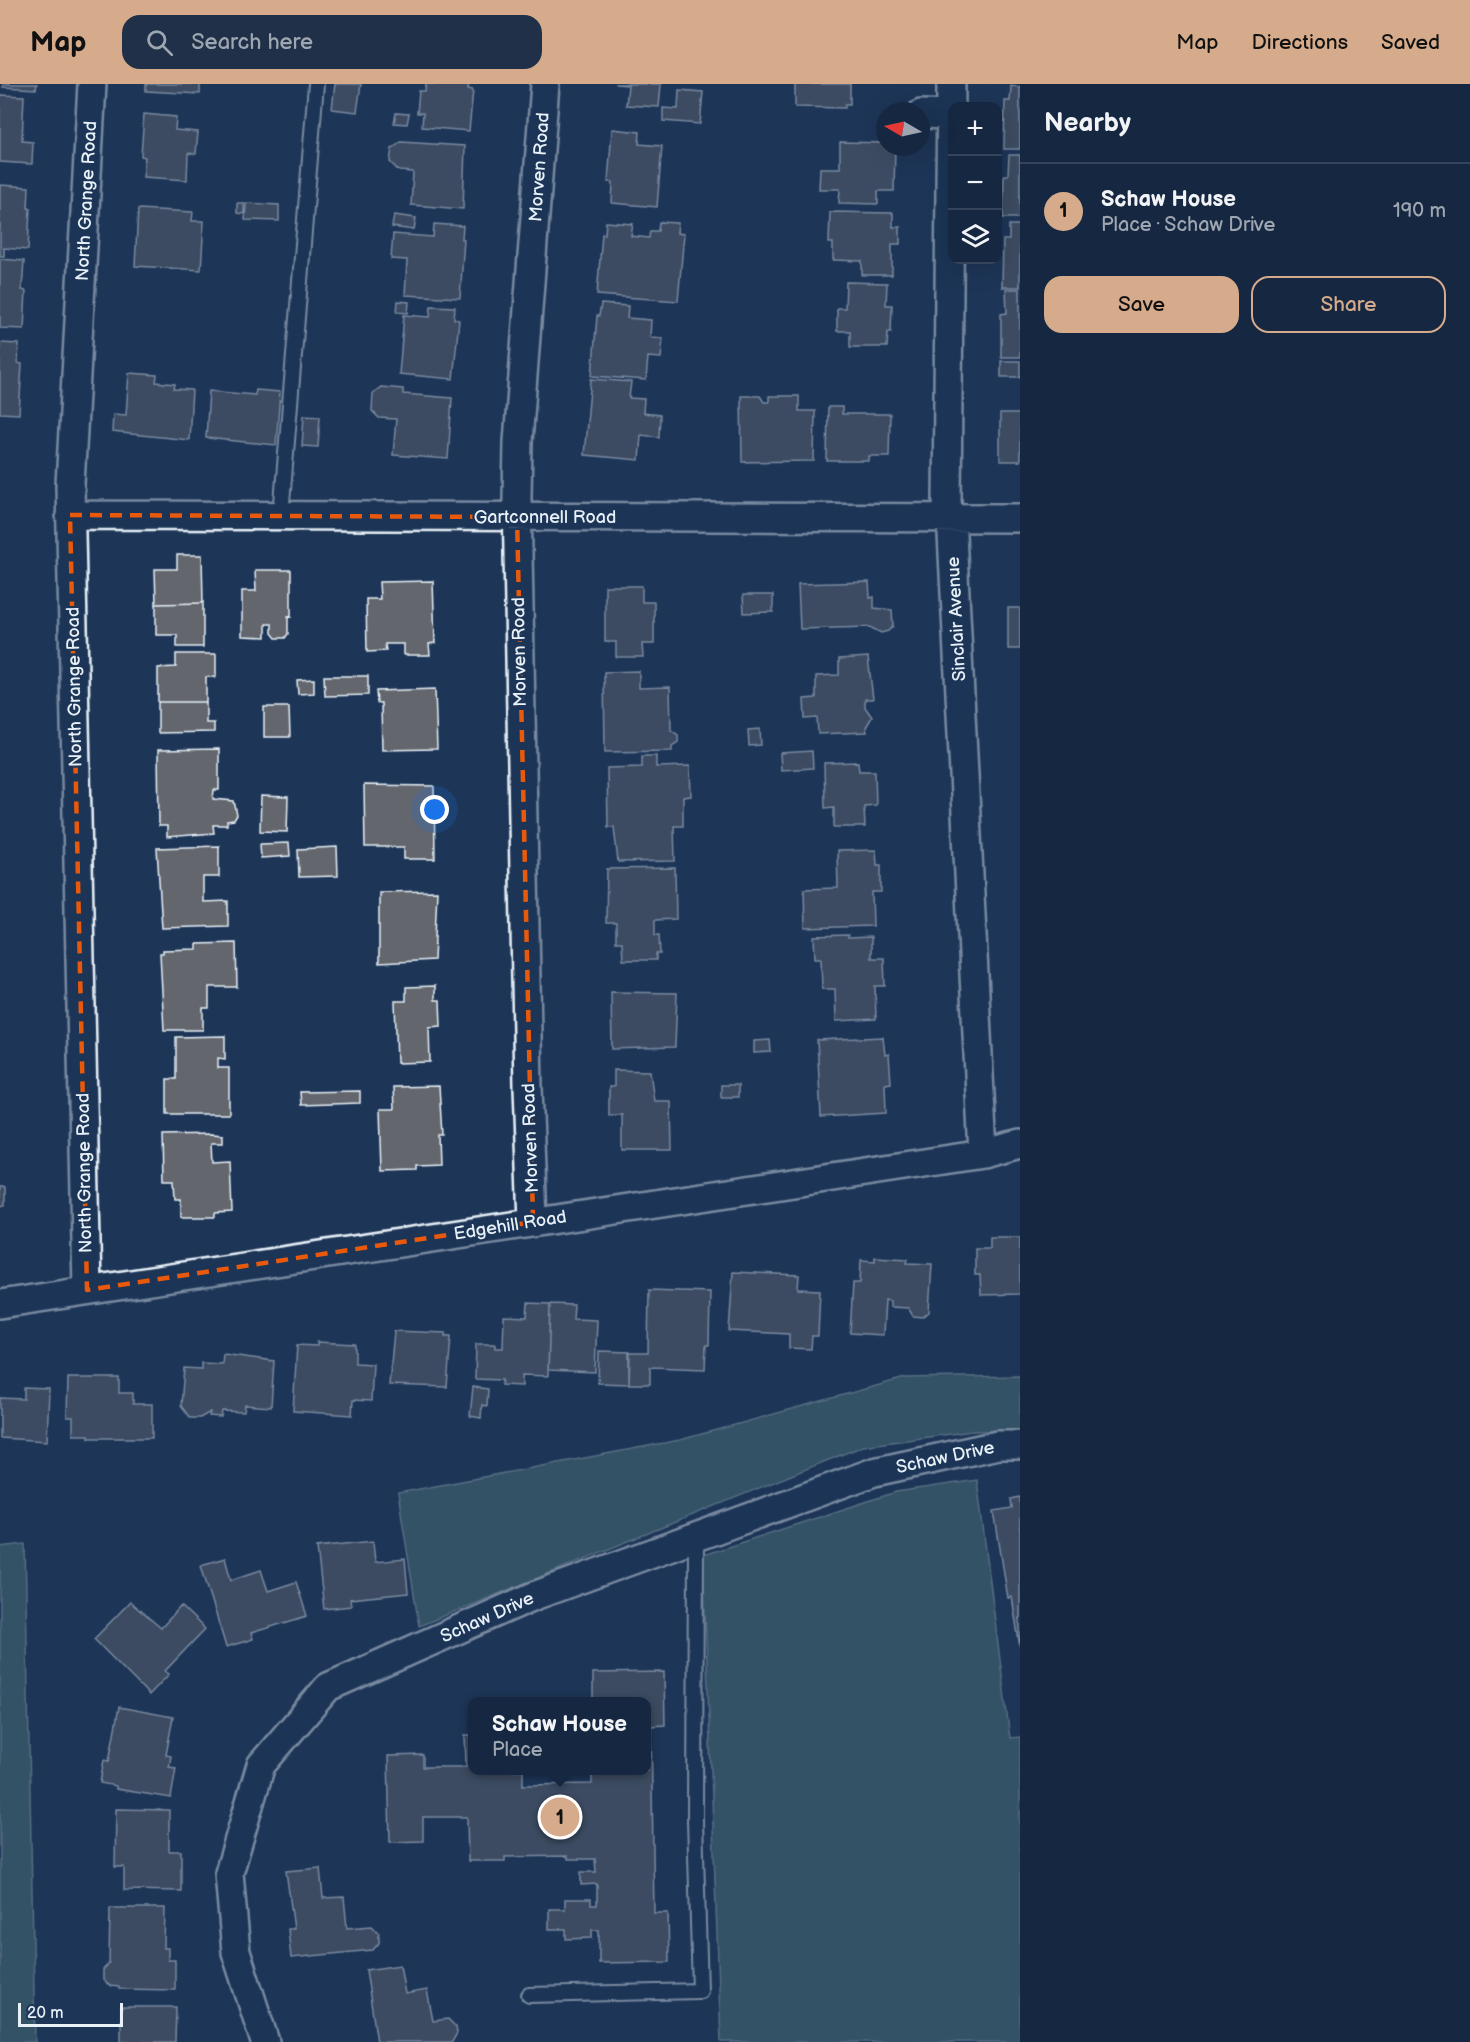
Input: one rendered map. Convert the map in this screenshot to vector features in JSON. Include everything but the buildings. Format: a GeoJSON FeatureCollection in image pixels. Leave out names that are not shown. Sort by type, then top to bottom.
{"type":"FeatureCollection","features":[{"type":"Feature","properties":{"kind":"street","name":"North Grange Road"},"geometry":{"type":"LineString","coordinates":[[87,1290],[70,515],[92,84]]}},
{"type":"Feature","properties":{"kind":"street","name":"Morven Road"},"geometry":{"type":"LineString","coordinates":[[533,1222],[517,517],[518,442],[545,84]]}},
{"type":"Feature","properties":{"kind":"street","name":"Sinclair Avenue"},"geometry":{"type":"LineString","coordinates":[[951,84],[951,102]]}},
{"type":"Feature","properties":{"kind":"street"},"geometry":{"type":"LineString","coordinates":[[930,114],[948,115]]}},
{"type":"Feature","properties":{"kind":"street","name":"Sinclair Avenue"},"geometry":{"type":"LineString","coordinates":[[951,156],[947,501],[950,517],[983,1154]]}},
{"type":"Feature","properties":{"kind":"street","name":"Gartconnell Road"},"geometry":{"type":"LineString","coordinates":[[70,515],[1020,518]]}},
{"type":"Feature","properties":{"kind":"street","name":"Edgehill Road"},"geometry":{"type":"LineString","coordinates":[[0,1304],[983,1154],[1020,1144]]}},
{"type":"Feature","properties":{"kind":"street","name":"Schaw Drive"},"geometry":{"type":"LineString","coordinates":[[265,2042],[236,1952],[229,1873],[261,1765],[328,1687],[534,1596],[874,1472],[998,1445],[1020,1445]]}},
{"type":"Feature","properties":{"kind":"lane"},"geometry":{"type":"LineString","coordinates":[[281,515],[316,84]]}},
{"type":"Feature","properties":{"kind":"lane"},"geometry":{"type":"LineString","coordinates":[[529,1995],[700,1991],[695,1820],[696,1538]]}},
{"type":"Feature","properties":{"kind":"highlighted area"},"geometry":{"type":"Polygon","coordinates":[[[70,515],[517,517],[533,1222],[87,1290],[70,515]]]}},
{"type":"Feature","properties":{"kind":"green space"},"geometry":{"type":"Polygon","coordinates":[[[1020,1376],[1020,1430],[972,1431],[863,1446],[419,1626],[398,1493],[680,1440],[905,1378],[1020,1376]]]}},
{"type":"Feature","properties":{"kind":"green space"},"geometry":{"type":"Polygon","coordinates":[[[977,1480],[1010,1738],[1020,1737],[1020,2042],[721,2042],[703,1555],[896,1492],[977,1480]]]}},
{"type":"Feature","properties":{"kind":"green space"},"geometry":{"type":"Polygon","coordinates":[[[25,1544],[35,2042],[0,2042],[0,1547],[25,1544]]]}},
{"type":"Feature","properties":{"kind":"place","name":"Schaw House"},"geometry":{"type":"Point","coordinates":[560,1817]}}]}
